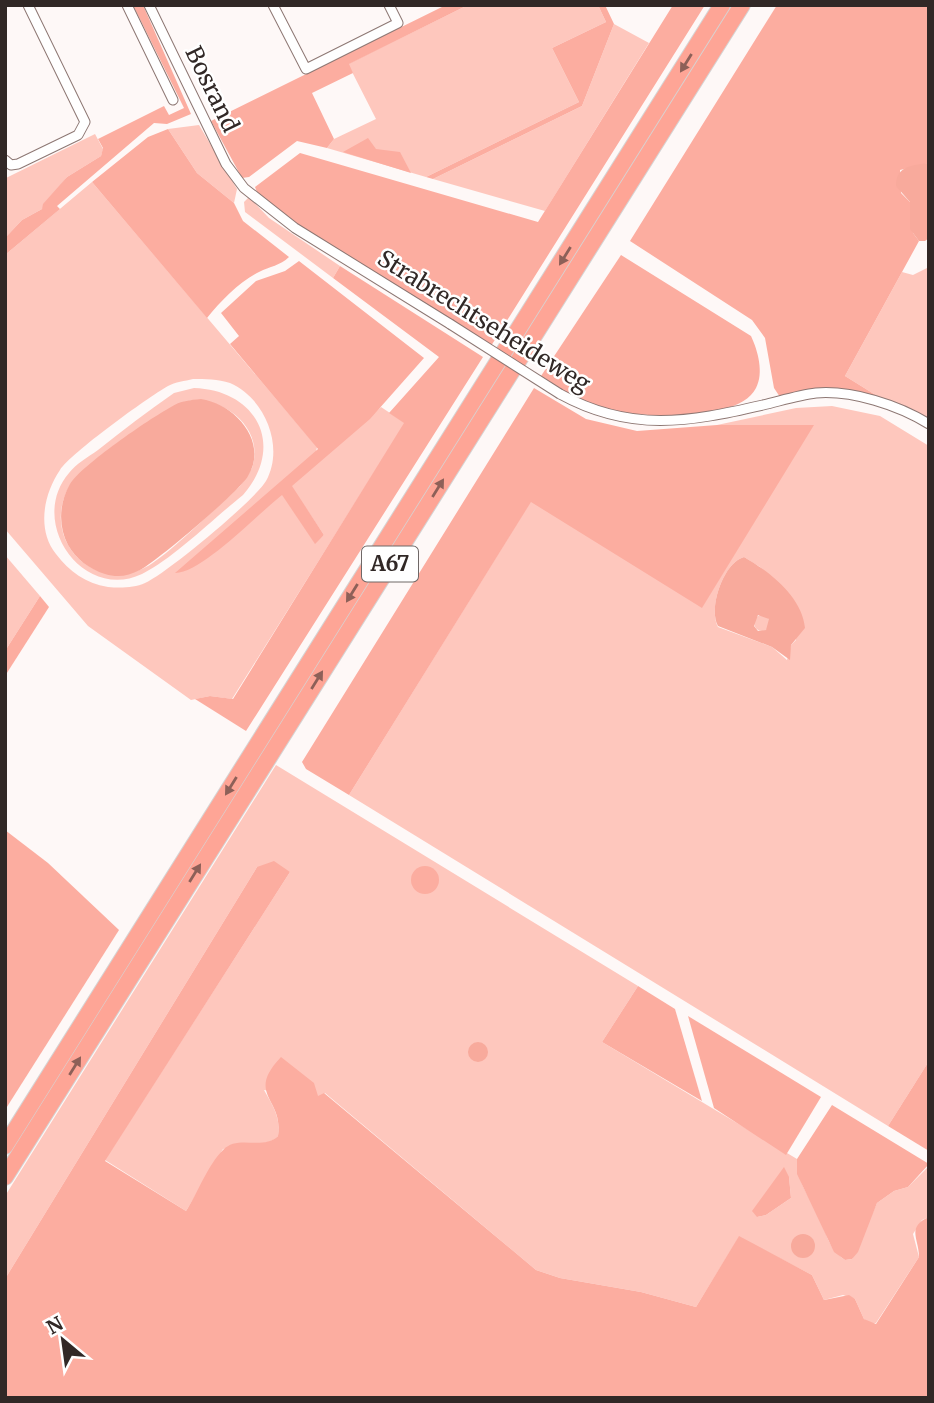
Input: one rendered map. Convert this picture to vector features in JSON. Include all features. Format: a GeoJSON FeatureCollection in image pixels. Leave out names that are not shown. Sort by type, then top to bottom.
{"type":"FeatureCollection","features":[{"type":"Feature","properties":{"kind":"highway","name":"A67"},"geometry":{"type":"LineString","coordinates":[[5,1146],[722,5]]}},
{"type":"Feature","properties":{"kind":"highway","name":"A67"},"geometry":{"type":"LineString","coordinates":[[5,1177],[742,5]]}},
{"type":"Feature","properties":{"kind":"street"},"geometry":{"type":"LineString","coordinates":[[5,160],[11,165],[18,164],[78,135],[85,122],[28,5]]}},
{"type":"Feature","properties":{"kind":"street","name":"Bosrand"},"geometry":{"type":"LineString","coordinates":[[127,5],[173,100]]}},
{"type":"Feature","properties":{"kind":"street","name":"Bosrand"},"geometry":{"type":"LineString","coordinates":[[149,5],[226,164],[244,188]]}},
{"type":"Feature","properties":{"kind":"street"},"geometry":{"type":"LineString","coordinates":[[276,6],[306,69],[398,23],[389,5]]}},
{"type":"Feature","properties":{"kind":"street","name":"Strabrechtseheideweg"},"geometry":{"type":"LineString","coordinates":[[244,188],[295,228],[560,394],[591,410],[636,421],[671,422],[705,419],[817,393],[869,399],[929,424]]}},
{"type":"Feature","properties":{"kind":"shaded area"},"geometry":{"type":"Polygon","coordinates":[[[133,5],[143,5],[191,114],[167,124],[154,123],[57,206],[60,209],[5,255],[5,238],[22,220],[42,209],[43,204],[67,177],[101,156],[103,148],[98,139],[164,106],[169,115],[184,108],[133,5]]]}},
{"type":"Feature","properties":{"kind":"shaded area"},"geometry":{"type":"Polygon","coordinates":[[[446,5],[468,5],[349,64],[353,73],[312,93],[334,139],[327,148],[297,141],[249,177],[242,178],[211,121],[446,5]]]}},
{"type":"Feature","properties":{"kind":"shaded area"},"geometry":{"type":"Polygon","coordinates":[[[468,5],[598,5],[606,22],[552,48],[579,102],[426,177],[327,148],[334,139],[376,119],[348,64],[468,5]]]}},
{"type":"Feature","properties":{"kind":"shaded area"},"geometry":{"type":"Polygon","coordinates":[[[598,5],[605,5],[614,24],[582,106],[433,179],[426,177],[579,102],[552,48],[606,22],[598,5]]]}},
{"type":"Feature","properties":{"kind":"shaded area"},"geometry":{"type":"Polygon","coordinates":[[[673,5],[705,5],[491,346],[286,218],[257,192],[255,187],[300,153],[538,222],[673,5]]]}},
{"type":"Feature","properties":{"kind":"shaded area"},"geometry":{"type":"Polygon","coordinates":[[[777,5],[929,5],[929,163],[900,170],[901,193],[910,202],[913,233],[919,241],[845,376],[916,420],[854,397],[780,397],[774,388],[765,338],[752,320],[630,241],[777,5]]]}},
{"type":"Feature","properties":{"kind":"shaded area"},"geometry":{"type":"Polygon","coordinates":[[[614,24],[649,43],[545,211],[433,179],[582,106],[614,24]]]}},
{"type":"Feature","properties":{"kind":"shaded area"},"geometry":{"type":"Polygon","coordinates":[[[199,125],[237,189],[234,203],[197,173],[168,129],[199,125]]]}},
{"type":"Feature","properties":{"kind":"shaded area"},"geometry":{"type":"Polygon","coordinates":[[[168,129],[197,173],[234,203],[243,221],[289,257],[244,281],[207,318],[92,182],[148,137],[168,129]]]}},
{"type":"Feature","properties":{"kind":"shaded area"},"geometry":{"type":"Polygon","coordinates":[[[95,134],[103,149],[101,156],[67,177],[42,209],[22,220],[5,238],[6,178],[95,134]]]}},
{"type":"Feature","properties":{"kind":"shaded area"},"geometry":{"type":"Polygon","coordinates":[[[368,138],[376,149],[400,152],[411,173],[343,152],[368,138]]]}},
{"type":"Feature","properties":{"kind":"shaded area"},"geometry":{"type":"Polygon","coordinates":[[[929,163],[929,238],[919,241],[910,229],[910,202],[896,186],[902,170],[929,163]]]}},
{"type":"Feature","properties":{"kind":"shaded area"},"geometry":{"type":"Polygon","coordinates":[[[92,182],[317,447],[316,452],[203,550],[206,558],[282,494],[315,543],[324,535],[291,486],[381,407],[405,423],[232,699],[210,696],[191,700],[88,626],[5,529],[5,255],[92,182]],[[193,379],[171,385],[110,426],[67,462],[54,480],[44,512],[46,534],[61,560],[85,580],[113,587],[132,587],[156,577],[209,536],[266,481],[273,453],[272,439],[262,412],[242,390],[230,383],[193,379]]]}},
{"type":"Feature","properties":{"kind":"shaded area"},"geometry":{"type":"Polygon","coordinates":[[[249,197],[269,218],[340,266],[333,278],[245,212],[244,202],[249,197]]]}},
{"type":"Feature","properties":{"kind":"shaded area"},"geometry":{"type":"Polygon","coordinates":[[[621,255],[751,336],[758,355],[760,376],[756,388],[746,400],[708,413],[661,415],[618,412],[586,403],[541,376],[621,255]]]}},
{"type":"Feature","properties":{"kind":"shaded area"},"geometry":{"type":"Polygon","coordinates":[[[299,261],[424,358],[370,419],[292,486],[324,535],[315,544],[282,495],[200,564],[175,573],[318,449],[230,344],[239,336],[221,313],[256,281],[285,271],[299,261]]]}},
{"type":"Feature","properties":{"kind":"shaded area"},"geometry":{"type":"Polygon","coordinates":[[[340,266],[483,357],[246,731],[195,699],[210,696],[233,699],[404,423],[389,413],[439,357],[333,278],[340,266]]]}},
{"type":"Feature","properties":{"kind":"shaded area"},"geometry":{"type":"Polygon","coordinates":[[[929,267],[929,428],[845,376],[902,272],[913,275],[929,267]]]}},
{"type":"Feature","properties":{"kind":"shaded area"},"geometry":{"type":"Polygon","coordinates":[[[194,388],[216,391],[249,410],[258,424],[263,440],[262,458],[256,476],[243,495],[154,567],[142,574],[120,580],[100,577],[82,567],[68,552],[58,534],[54,513],[58,493],[75,467],[174,393],[194,388]],[[193,400],[181,404],[144,425],[104,454],[73,482],[66,493],[61,511],[62,528],[67,544],[77,557],[90,567],[106,573],[123,574],[142,569],[163,555],[240,486],[252,468],[255,454],[253,441],[240,419],[230,411],[206,401],[193,400]]]}},
{"type":"Feature","properties":{"kind":"shaded area"},"geometry":{"type":"Polygon","coordinates":[[[534,388],[586,419],[637,431],[717,425],[814,425],[702,608],[531,502],[349,795],[306,769],[302,762],[534,388]]]}},
{"type":"Feature","properties":{"kind":"shaded area"},"geometry":{"type":"Polygon","coordinates":[[[201,399],[226,408],[245,427],[254,450],[248,476],[197,526],[140,570],[114,576],[88,566],[71,550],[61,522],[62,507],[70,484],[101,454],[148,421],[178,403],[201,399]]]}},
{"type":"Feature","properties":{"kind":"shaded area"},"geometry":{"type":"Polygon","coordinates":[[[832,406],[880,416],[929,446],[929,1061],[888,1126],[349,795],[531,501],[702,607],[813,425],[717,425],[796,408],[832,406]],[[744,557],[736,561],[719,588],[715,619],[718,627],[772,647],[787,660],[791,645],[796,640],[760,567],[744,557]]]}},
{"type":"Feature","properties":{"kind":"shaded area"},"geometry":{"type":"Polygon","coordinates":[[[5,555],[40,596],[5,651],[5,555]]]}},
{"type":"Feature","properties":{"kind":"shaded area"},"geometry":{"type":"Polygon","coordinates":[[[744,557],[764,570],[783,586],[798,606],[805,628],[791,645],[790,660],[772,647],[718,626],[715,609],[719,587],[736,561],[744,557]],[[758,615],[754,626],[758,631],[766,630],[769,619],[758,615]]]}},
{"type":"Feature","properties":{"kind":"shaded area"},"geometry":{"type":"Polygon","coordinates":[[[40,596],[49,607],[5,676],[5,651],[40,596]]]}},
{"type":"Feature","properties":{"kind":"shaded area"},"geometry":{"type":"Polygon","coordinates":[[[759,615],[765,615],[770,623],[768,629],[759,631],[754,626],[754,620],[759,615]]]}},
{"type":"Feature","properties":{"kind":"shaded area"},"geometry":{"type":"Polygon","coordinates":[[[276,765],[638,986],[602,1042],[797,1159],[802,1183],[829,1240],[835,1251],[845,1260],[852,1259],[877,1203],[894,1191],[908,1187],[929,1166],[929,1217],[922,1220],[913,1234],[919,1257],[876,1323],[871,1324],[864,1319],[855,1299],[843,1295],[824,1300],[812,1275],[739,1237],[696,1307],[641,1292],[560,1278],[536,1270],[325,1093],[318,1097],[264,1090],[277,1118],[278,1136],[267,1143],[223,1149],[186,1211],[105,1160],[290,872],[257,867],[5,1279],[5,1196],[276,765]],[[789,1177],[757,1217],[766,1215],[791,1198],[789,1177]]]}},
{"type":"Feature","properties":{"kind":"shaded area"},"geometry":{"type":"Polygon","coordinates":[[[5,830],[48,863],[119,930],[5,1110],[5,830]]]}},
{"type":"Feature","properties":{"kind":"shaded area"},"geometry":{"type":"Polygon","coordinates":[[[274,861],[290,872],[105,1161],[186,1211],[208,1171],[229,1145],[265,1142],[278,1136],[276,1113],[268,1096],[266,1080],[281,1057],[314,1083],[318,1096],[324,1093],[536,1270],[560,1278],[641,1292],[696,1307],[739,1236],[812,1275],[824,1300],[849,1295],[855,1299],[864,1319],[876,1324],[919,1257],[916,1229],[929,1217],[929,1398],[5,1398],[5,1279],[257,867],[274,861]]]}},
{"type":"Feature","properties":{"kind":"shaded area"},"geometry":{"type":"Polygon","coordinates":[[[425,866],[435,870],[439,880],[435,890],[425,894],[415,890],[411,880],[415,870],[425,866]]]}},
{"type":"Feature","properties":{"kind":"shaded area"},"geometry":{"type":"Polygon","coordinates":[[[638,986],[675,1009],[702,1101],[602,1042],[638,986]]]}},
{"type":"Feature","properties":{"kind":"shaded area"},"geometry":{"type":"Polygon","coordinates":[[[688,1016],[821,1097],[786,1155],[714,1108],[688,1016]]]}},
{"type":"Feature","properties":{"kind":"shaded area"},"geometry":{"type":"Polygon","coordinates":[[[478,1042],[485,1045],[488,1052],[485,1059],[478,1062],[471,1059],[468,1052],[471,1045],[478,1042]]]}},
{"type":"Feature","properties":{"kind":"shaded area"},"geometry":{"type":"Polygon","coordinates":[[[929,1061],[929,1151],[888,1126],[929,1061]]]}},
{"type":"Feature","properties":{"kind":"shaded area"},"geometry":{"type":"Polygon","coordinates":[[[832,1105],[929,1164],[908,1187],[894,1191],[877,1203],[858,1252],[852,1259],[845,1260],[834,1252],[797,1174],[797,1159],[832,1105]]]}},
{"type":"Feature","properties":{"kind":"shaded area"},"geometry":{"type":"Polygon","coordinates":[[[784,1167],[789,1177],[791,1198],[766,1215],[757,1217],[752,1211],[784,1167]]]}},
{"type":"Feature","properties":{"kind":"shaded area"},"geometry":{"type":"Polygon","coordinates":[[[803,1234],[812,1237],[815,1246],[812,1255],[803,1258],[794,1255],[791,1246],[794,1237],[803,1234]]]}}]}
